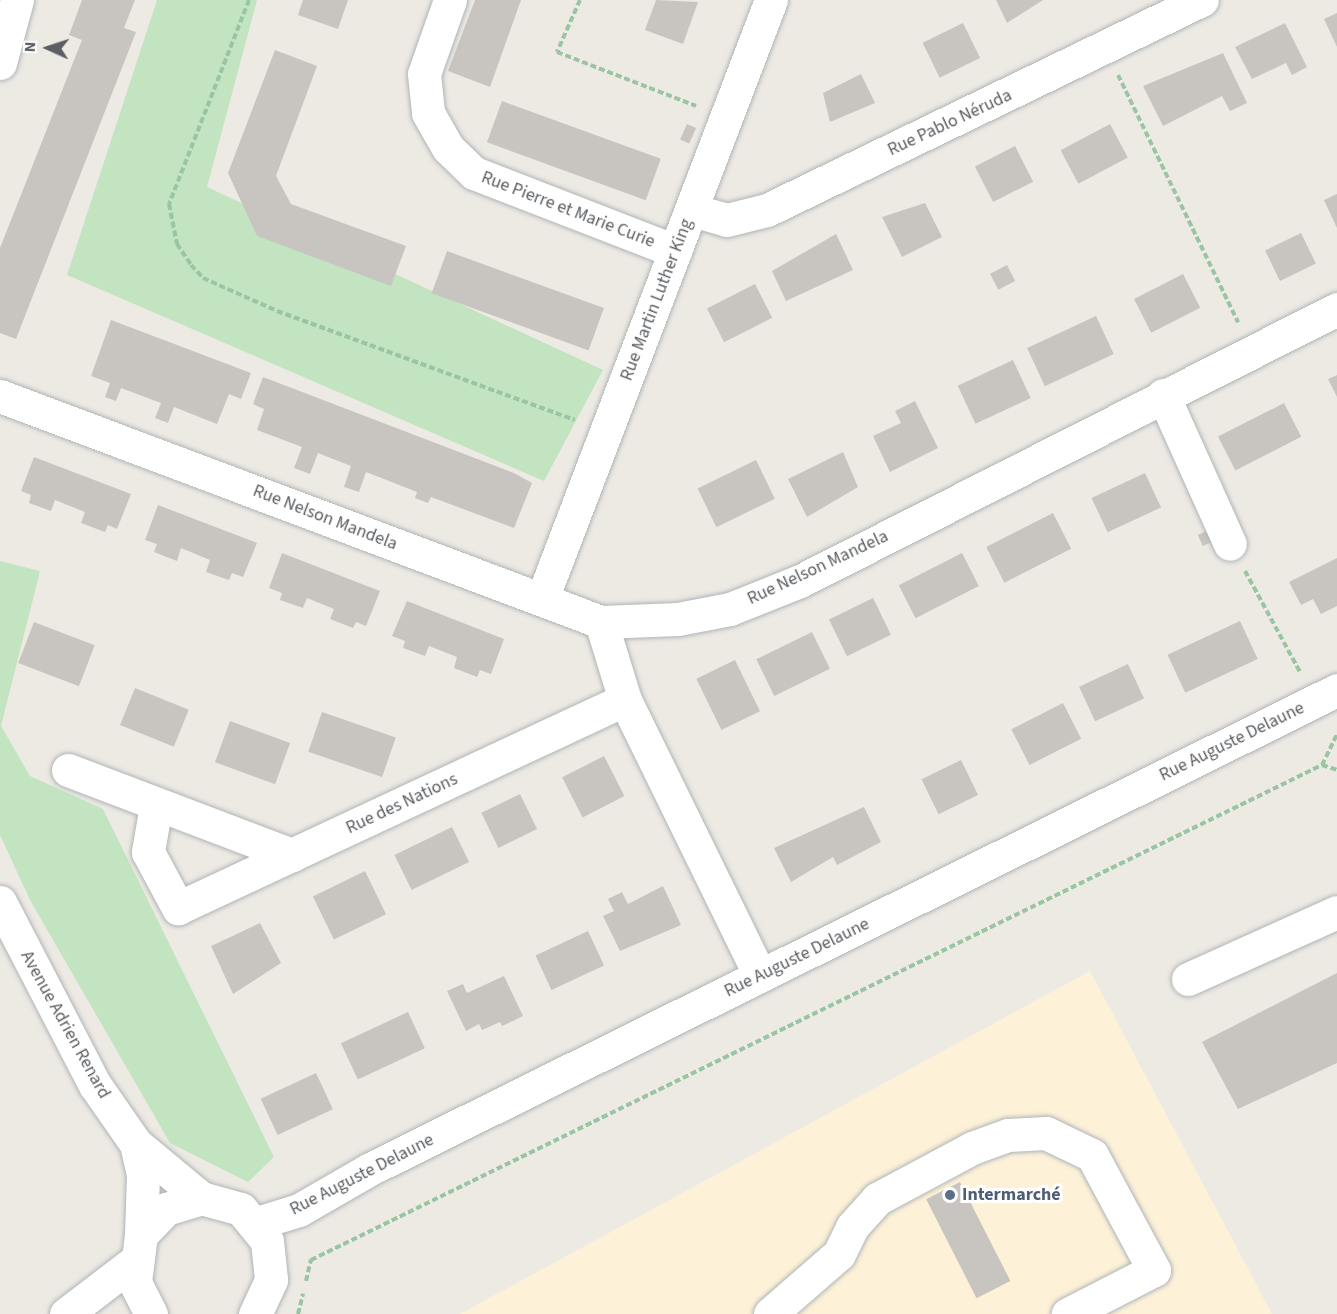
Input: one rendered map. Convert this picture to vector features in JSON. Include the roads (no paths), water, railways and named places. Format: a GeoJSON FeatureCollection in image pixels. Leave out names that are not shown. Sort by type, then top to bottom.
{"type":"FeatureCollection","features":[{"type":"Feature","properties":{"kind":"street"},"geometry":{"type":"LineString","coordinates":[[0,63],[17,0]]}},
{"type":"Feature","properties":{"kind":"street","name":"Rue Pierre et Marie Curie"},"geometry":{"type":"LineString","coordinates":[[450,0],[424,74],[428,113],[448,148],[474,173],[675,251]]}},
{"type":"Feature","properties":{"kind":"street","name":"Rue Martin Luther King"},"geometry":{"type":"LineString","coordinates":[[542,599],[771,0]]}},
{"type":"Feature","properties":{"kind":"street","name":"Rue Pablo Néruda"},"geometry":{"type":"LineString","coordinates":[[692,210],[727,220],[767,210],[1106,50],[1202,0]]}},
{"type":"Feature","properties":{"kind":"street","name":"Rue Nelson Mandela"},"geometry":{"type":"LineString","coordinates":[[0,396],[601,622],[678,619],[730,609],[770,593],[1163,394],[1337,309]]}},
{"type":"Feature","properties":{"kind":"street"},"geometry":{"type":"LineString","coordinates":[[1163,394],[1230,544]]}},
{"type":"Feature","properties":{"kind":"street"},"geometry":{"type":"LineString","coordinates":[[601,622],[625,699],[760,976]]}},
{"type":"Feature","properties":{"kind":"street","name":"Rue Auguste Delaune"},"geometry":{"type":"LineString","coordinates":[[257,1223],[300,1210],[370,1169],[1326,696]]}},
{"type":"Feature","properties":{"kind":"street","name":"Rue des Nations"},"geometry":{"type":"LineString","coordinates":[[156,805],[148,852],[178,908],[625,699]]}},
{"type":"Feature","properties":{"kind":"street"},"geometry":{"type":"LineString","coordinates":[[68,770],[292,855]]}},
{"type":"Feature","properties":{"kind":"street","name":"Avenue Adrien Renard"},"geometry":{"type":"LineString","coordinates":[[0,902],[95,1085],[136,1144],[201,1198]]}},
{"type":"Feature","properties":{"kind":"street"},"geometry":{"type":"LineString","coordinates":[[1188,979],[1337,912]]}},
{"type":"Feature","properties":{"kind":"street"},"geometry":{"type":"LineString","coordinates":[[770,1314],[839,1254],[852,1227],[877,1199],[972,1148],[1008,1135],[1046,1133],[1092,1155],[1154,1270],[1068,1314]]}},
{"type":"Feature","properties":{"kind":"street","name":"Avenue Adrien Renard"},"geometry":{"type":"LineString","coordinates":[[136,1144],[144,1185],[135,1282],[151,1314]]}},
{"type":"Feature","properties":{"kind":"street"},"geometry":{"type":"LineString","coordinates":[[66,1314],[138,1249],[166,1209],[201,1198],[241,1209],[257,1223],[273,1260],[263,1309]]}},
{"type":"Feature","properties":{"kind":"place","name":"Intermarché"},"geometry":{"type":"Point","coordinates":[950,1195]}}]}
